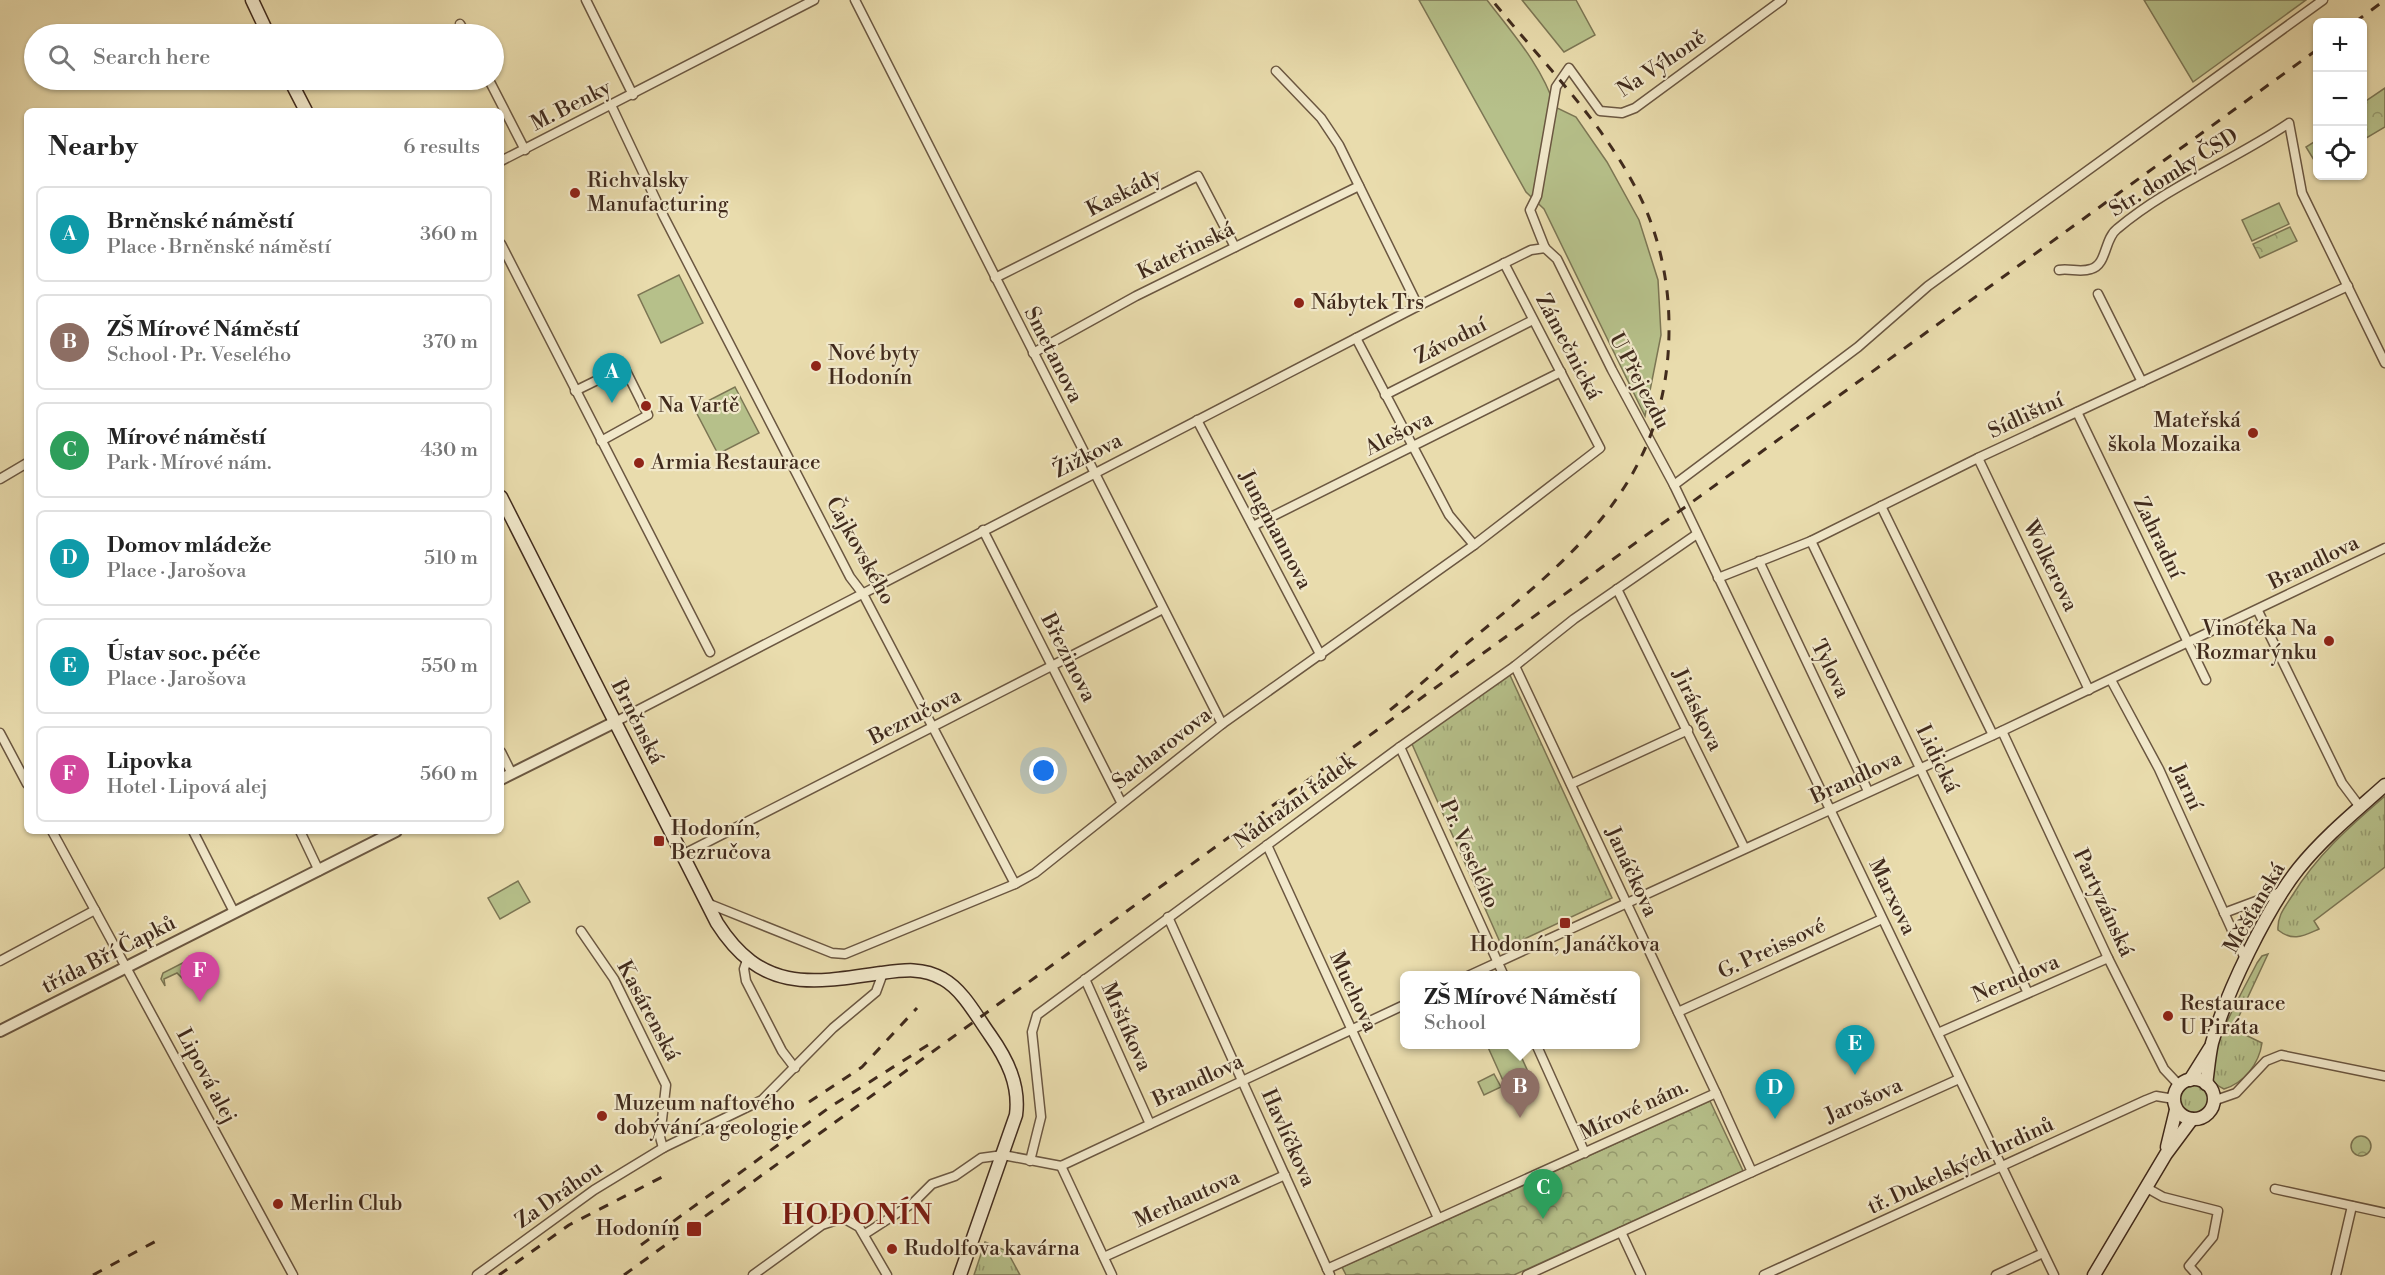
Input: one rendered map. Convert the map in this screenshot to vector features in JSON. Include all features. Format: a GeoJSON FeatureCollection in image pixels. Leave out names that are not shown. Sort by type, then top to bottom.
{"type":"FeatureCollection","features":[{"type":"Feature","properties":{"kind":"main road"},"geometry":{"type":"LineString","coordinates":[[252,0],[263,24]]}},
{"type":"Feature","properties":{"kind":"main road"},"geometry":{"type":"LineString","coordinates":[[295,90],[304,108]]}},
{"type":"Feature","properties":{"kind":"main road","name":"Brněnská"},"geometry":{"type":"LineString","coordinates":[[504,503],[726,938],[747,960],[773,976],[805,982],[914,969],[927,972],[946,980],[963,998],[998,1046],[1013,1075],[1017,1092],[1016,1115],[960,1275]]}},
{"type":"Feature","properties":{"kind":"main road","name":"Měšťanská"},"geometry":{"type":"LineString","coordinates":[[2166,1154],[2175,1105],[2184,1083],[2212,1044],[2246,961],[2283,891],[2314,852],[2385,785]]}},
{"type":"Feature","properties":{"kind":"main road","name":"Měšťanská"},"geometry":{"type":"LineString","coordinates":[[2206,1084],[2212,1044]]}},
{"type":"Feature","properties":{"kind":"main road"},"geometry":{"type":"LineString","coordinates":[[2184,1083],[2206,1084],[2212,1092],[2214,1101]]}},
{"type":"Feature","properties":{"kind":"main road","name":"Měšťanská"},"geometry":{"type":"LineString","coordinates":[[2094,1275],[2166,1154],[2192,1119],[2205,1116],[2214,1101]]}},
{"type":"Feature","properties":{"kind":"main road"},"geometry":{"type":"LineString","coordinates":[[2175,1105],[2192,1119]]}},
{"type":"Feature","properties":{"kind":"street","name":"M. Benky"},"geometry":{"type":"LineString","coordinates":[[586,0],[633,95]]}},
{"type":"Feature","properties":{"kind":"street","name":"M. Benky"},"geometry":{"type":"LineString","coordinates":[[504,160],[814,0]]}},
{"type":"Feature","properties":{"kind":"street","name":"Smetanova"},"geometry":{"type":"LineString","coordinates":[[855,0],[1093,474],[1222,724]]}},
{"type":"Feature","properties":{"kind":"street","name":"Na Výhoně"},"geometry":{"type":"LineString","coordinates":[[1545,248],[1530,210],[1537,196],[1556,87],[1569,68],[1600,111],[1622,113],[1650,99],[1782,0]]}},
{"type":"Feature","properties":{"kind":"street"},"geometry":{"type":"LineString","coordinates":[[1674,485],[1858,347],[1928,286],[2323,0]]}},
{"type":"Feature","properties":{"kind":"street"},"geometry":{"type":"LineString","coordinates":[[1276,71],[1303,98],[1330,132],[1418,306]]}},
{"type":"Feature","properties":{"kind":"street","name":"M. Benky"},"geometry":{"type":"LineString","coordinates":[[494,90],[503,108]]}},
{"type":"Feature","properties":{"kind":"street","name":"Čajkovského"},"geometry":{"type":"LineString","coordinates":[[611,105],[664,217],[850,578],[863,594],[1015,884]]}},
{"type":"Feature","properties":{"kind":"street","name":"M. Benky"},"geometry":{"type":"LineString","coordinates":[[504,109],[525,150]]}},
{"type":"Feature","properties":{"kind":"street","name":"Str. domky ČSD"},"geometry":{"type":"LineString","coordinates":[[2059,270],[2081,271],[2095,267],[2103,258],[2109,236],[2127,221],[2179,186],[2289,123],[2302,193],[2348,286]]}},
{"type":"Feature","properties":{"kind":"street","name":"Kaskády"},"geometry":{"type":"LineString","coordinates":[[995,278],[1198,176],[1235,247]]}},
{"type":"Feature","properties":{"kind":"street","name":"Kateřinská"},"geometry":{"type":"LineString","coordinates":[[1033,353],[1129,300],[1359,186]]}},
{"type":"Feature","properties":{"kind":"street","name":"U Přejezdu"},"geometry":{"type":"LineString","coordinates":[[1545,248],[1557,259],[1697,534]]}},
{"type":"Feature","properties":{"kind":"street","name":"Žižkova"},"geometry":{"type":"LineString","coordinates":[[615,722],[1418,306],[1503,263],[1532,250],[1545,248]]}},
{"type":"Feature","properties":{"kind":"street"},"geometry":{"type":"LineString","coordinates":[[504,250],[710,652]]}},
{"type":"Feature","properties":{"kind":"street","name":"Zámečnická"},"geometry":{"type":"LineString","coordinates":[[1503,263],[1600,448]]}},
{"type":"Feature","properties":{"kind":"street"},"geometry":{"type":"LineString","coordinates":[[2348,286],[2385,363]]}},
{"type":"Feature","properties":{"kind":"street","name":"Sídlištní"},"geometry":{"type":"LineString","coordinates":[[1718,578],[1811,541],[1978,458],[2348,286]]}},
{"type":"Feature","properties":{"kind":"street"},"geometry":{"type":"LineString","coordinates":[[2098,294],[2142,382]]}},
{"type":"Feature","properties":{"kind":"street","name":"Závodní"},"geometry":{"type":"LineString","coordinates":[[1385,395],[1533,320]]}},
{"type":"Feature","properties":{"kind":"street"},"geometry":{"type":"LineString","coordinates":[[1356,338],[1412,448],[1449,514],[1474,545]]}},
{"type":"Feature","properties":{"kind":"street"},"geometry":{"type":"LineString","coordinates":[[575,392],[624,367],[648,415],[601,441]]}},
{"type":"Feature","properties":{"kind":"street","name":"Alešova"},"geometry":{"type":"LineString","coordinates":[[1253,526],[1561,372]]}},
{"type":"Feature","properties":{"kind":"street","name":"Zahradní"},"geometry":{"type":"LineString","coordinates":[[2077,412],[2206,680]]}},
{"type":"Feature","properties":{"kind":"street","name":"Jungmannova"},"geometry":{"type":"LineString","coordinates":[[1197,420],[1321,656]]}},
{"type":"Feature","properties":{"kind":"street","name":"Sacharovova"},"geometry":{"type":"LineString","coordinates":[[707,903],[832,953],[845,954],[1015,884],[1053,861],[1121,802],[1222,724],[1321,656],[1474,545],[1600,448]]}},
{"type":"Feature","properties":{"kind":"street","name":"Wolkerova"},"geometry":{"type":"LineString","coordinates":[[1978,458],[2089,690]]}},
{"type":"Feature","properties":{"kind":"street"},"geometry":{"type":"LineString","coordinates":[[0,479],[24,465]]}},
{"type":"Feature","properties":{"kind":"street"},"geometry":{"type":"LineString","coordinates":[[1881,506],[1993,735]]}},
{"type":"Feature","properties":{"kind":"street","name":"Březinova"},"geometry":{"type":"LineString","coordinates":[[983,531],[1121,802]]}},
{"type":"Feature","properties":{"kind":"street","name":"Marxova"},"geometry":{"type":"LineString","coordinates":[[1697,534],[2054,1275]]}},
{"type":"Feature","properties":{"kind":"street","name":"Nádražní řádek"},"geometry":{"type":"LineString","coordinates":[[1030,1161],[1041,1117],[1032,1032],[1034,1019],[1168,917],[1400,747],[1515,666],[1617,589],[1697,534]]}},
{"type":"Feature","properties":{"kind":"street","name":"Lidická"},"geometry":{"type":"LineString","coordinates":[[1811,541],[2028,993]]}},
{"type":"Feature","properties":{"kind":"street","name":"Brandlova"},"geometry":{"type":"LineString","coordinates":[[1477,971],[1744,847],[2002,731],[2385,548]]}},
{"type":"Feature","properties":{"kind":"street","name":"Tylova"},"geometry":{"type":"LineString","coordinates":[[1758,561],[1868,791]]}},
{"type":"Feature","properties":{"kind":"street","name":"Jiráskova"},"geometry":{"type":"LineString","coordinates":[[1617,589],[1744,847]]}},
{"type":"Feature","properties":{"kind":"street","name":"Bezručova"},"geometry":{"type":"LineString","coordinates":[[682,855],[1163,609]]}},
{"type":"Feature","properties":{"kind":"street","name":"Brandlova"},"geometry":{"type":"LineString","coordinates":[[2258,610],[2342,783],[2360,807]]}},
{"type":"Feature","properties":{"kind":"street","name":"Janáčkova"},"geometry":{"type":"LineString","coordinates":[[1515,666],[1716,1093]]}},
{"type":"Feature","properties":{"kind":"street","name":"Jarní"},"geometry":{"type":"LineString","coordinates":[[2111,680],[2159,769],[2246,961]]}},
{"type":"Feature","properties":{"kind":"street"},"geometry":{"type":"LineString","coordinates":[[504,778],[615,722]]}},
{"type":"Feature","properties":{"kind":"street"},"geometry":{"type":"LineString","coordinates":[[1571,784],[1688,730]]}},
{"type":"Feature","properties":{"kind":"street","name":"Partyzánská"},"geometry":{"type":"LineString","coordinates":[[2002,731],[2108,958],[2164,1069],[2184,1083]]}},
{"type":"Feature","properties":{"kind":"street"},"geometry":{"type":"LineString","coordinates":[[0,733],[24,778]]}},
{"type":"Feature","properties":{"kind":"street","name":"Pr. Veselého"},"geometry":{"type":"LineString","coordinates":[[1400,747],[1502,971]]}},
{"type":"Feature","properties":{"kind":"street"},"geometry":{"type":"LineString","coordinates":[[504,758],[512,774]]}},
{"type":"Feature","properties":{"kind":"street","name":"Lipová alej"},"geometry":{"type":"LineString","coordinates":[[54,834],[293,1275]]}},
{"type":"Feature","properties":{"kind":"street"},"geometry":{"type":"LineString","coordinates":[[195,834],[234,912]]}},
{"type":"Feature","properties":{"kind":"street"},"geometry":{"type":"LineString","coordinates":[[302,834],[320,871]]}},
{"type":"Feature","properties":{"kind":"street","name":"třída Bří Čapků"},"geometry":{"type":"LineString","coordinates":[[0,1031],[390,834]]}},
{"type":"Feature","properties":{"kind":"street","name":"Muchova"},"geometry":{"type":"LineString","coordinates":[[1267,845],[1350,1031],[1438,1218]]}},
{"type":"Feature","properties":{"kind":"street"},"geometry":{"type":"LineString","coordinates":[[2224,913],[2283,891]]}},
{"type":"Feature","properties":{"kind":"street"},"geometry":{"type":"LineString","coordinates":[[0,961],[95,910]]}},
{"type":"Feature","properties":{"kind":"street","name":"Havlíčkova"},"geometry":{"type":"LineString","coordinates":[[1168,917],[1328,1272]]}},
{"type":"Feature","properties":{"kind":"street","name":"G. Preissové"},"geometry":{"type":"LineString","coordinates":[[1678,1012],[1882,919]]}},
{"type":"Feature","properties":{"kind":"street","name":"Kasárenská"},"geometry":{"type":"LineString","coordinates":[[581,931],[614,979],[664,1079],[667,1093],[660,1137],[663,1148]]}},
{"type":"Feature","properties":{"kind":"street","name":"Nerudova"},"geometry":{"type":"LineString","coordinates":[[1938,1033],[2108,958]]}},
{"type":"Feature","properties":{"kind":"street"},"geometry":{"type":"LineString","coordinates":[[747,960],[744,969],[746,981],[782,1052],[795,1068]]}},
{"type":"Feature","properties":{"kind":"street","name":"Za Dráhou"},"geometry":{"type":"LineString","coordinates":[[477,1275],[594,1190],[663,1148],[757,1104],[832,1028],[876,992],[883,973]]}},
{"type":"Feature","properties":{"kind":"street","name":"Mrštíkova"},"geometry":{"type":"LineString","coordinates":[[1085,979],[1150,1124]]}},
{"type":"Feature","properties":{"kind":"street","name":"Brandlova"},"geometry":{"type":"LineString","coordinates":[[1061,1166],[1400,1007]]}},
{"type":"Feature","properties":{"kind":"street"},"geometry":{"type":"LineString","coordinates":[[1538,1049],[1585,1153]]}},
{"type":"Feature","properties":{"kind":"street"},"geometry":{"type":"LineString","coordinates":[[2214,1101],[2236,1093],[2266,1061],[2281,1055],[2385,1076]]}},
{"type":"Feature","properties":{"kind":"street","name":"Jarošova"},"geometry":{"type":"LineString","coordinates":[[1752,1172],[1959,1079]]}},
{"type":"Feature","properties":{"kind":"street","name":"Mírové nám."},"geometry":{"type":"LineString","coordinates":[[1328,1272],[1438,1218],[1716,1093],[1752,1172]]}},
{"type":"Feature","properties":{"kind":"street","name":"tř. Dukelských hrdinů"},"geometry":{"type":"LineString","coordinates":[[1764,1275],[2146,1100],[2156,1096],[2175,1105]]}},
{"type":"Feature","properties":{"kind":"street"},"geometry":{"type":"LineString","coordinates":[[865,1234],[913,1203],[932,1184],[955,1176],[981,1158],[1003,1155],[1061,1166],[1112,1275]]}},
{"type":"Feature","properties":{"kind":"street"},"geometry":{"type":"LineString","coordinates":[[1527,1275],[1752,1172]]}},
{"type":"Feature","properties":{"kind":"street","name":"Merhautova"},"geometry":{"type":"LineString","coordinates":[[1104,1257],[1285,1175]]}},
{"type":"Feature","properties":{"kind":"street"},"geometry":{"type":"LineString","coordinates":[[2147,1188],[2163,1197],[2218,1211],[2213,1237],[2188,1266],[2198,1275]]}},
{"type":"Feature","properties":{"kind":"street"},"geometry":{"type":"LineString","coordinates":[[2275,1189],[2385,1213]]}},
{"type":"Feature","properties":{"kind":"street"},"geometry":{"type":"LineString","coordinates":[[2336,1275],[2352,1206]]}},
{"type":"Feature","properties":{"kind":"street"},"geometry":{"type":"LineString","coordinates":[[753,1275],[828,1222],[843,1218],[860,1227],[887,1275]]}},
{"type":"Feature","properties":{"kind":"street"},"geometry":{"type":"LineString","coordinates":[[1622,1232],[1641,1275]]}},
{"type":"Feature","properties":{"kind":"street"},"geometry":{"type":"LineString","coordinates":[[1996,1275],[2043,1253]]}},
{"type":"Feature","properties":{"kind":"green space"},"geometry":{"type":"Polygon","coordinates":[[[1419,0],[1487,0],[1535,64],[1555,107],[1576,117],[1607,162],[1639,220],[1658,280],[1661,335],[1645,416],[1544,209],[1526,192],[1419,0]]]}},
{"type":"Feature","properties":{"kind":"green space"},"geometry":{"type":"Polygon","coordinates":[[[1522,0],[1576,0],[1595,35],[1564,52],[1522,0]]]}},
{"type":"Feature","properties":{"kind":"green space"},"geometry":{"type":"Polygon","coordinates":[[[2144,0],[2306,0],[2193,82],[2144,0]]]}},
{"type":"Feature","properties":{"kind":"green space"},"geometry":{"type":"Polygon","coordinates":[[[2385,88],[2385,127],[2367,138],[2367,126],[2367,100],[2385,88]]]}},
{"type":"Feature","properties":{"kind":"green space"},"geometry":{"type":"Polygon","coordinates":[[[2313,143],[2313,158],[2306,147],[2313,143]]]}},
{"type":"Feature","properties":{"kind":"green space"},"geometry":{"type":"Polygon","coordinates":[[[2279,203],[2289,224],[2252,241],[2242,220],[2279,203]]]}},
{"type":"Feature","properties":{"kind":"green space"},"geometry":{"type":"Polygon","coordinates":[[[2290,227],[2297,241],[2260,258],[2253,244],[2290,227]]]}},
{"type":"Feature","properties":{"kind":"green space"},"geometry":{"type":"Polygon","coordinates":[[[679,275],[703,323],[661,343],[638,295],[679,275]]]}},
{"type":"Feature","properties":{"kind":"green space"},"geometry":{"type":"Polygon","coordinates":[[[735,387],[759,433],[718,454],[694,408],[735,387]]]}},
{"type":"Feature","properties":{"kind":"green space"},"geometry":{"type":"Polygon","coordinates":[[[1509,673],[1612,898],[1503,949],[1412,744],[1509,673]]]}},
{"type":"Feature","properties":{"kind":"green space"},"geometry":{"type":"Polygon","coordinates":[[[2385,796],[2385,867],[2314,921],[2319,929],[2303,936],[2293,937],[2283,934],[2278,930],[2282,912],[2312,867],[2346,830],[2385,796]]]}},
{"type":"Feature","properties":{"kind":"green space"},"geometry":{"type":"Polygon","coordinates":[[[518,881],[530,902],[500,919],[488,898],[518,881]]]}},
{"type":"Feature","properties":{"kind":"green space"},"geometry":{"type":"Polygon","coordinates":[[[2268,954],[2233,1029],[2262,1043],[2258,1058],[2244,1077],[2224,1089],[2213,1081],[2211,1076],[2211,1065],[2215,1052],[2228,1020],[2257,963],[2262,956],[2268,954]]]}},
{"type":"Feature","properties":{"kind":"green space"},"geometry":{"type":"Polygon","coordinates":[[[198,955],[206,957],[207,966],[202,959],[181,971],[183,979],[177,973],[164,979],[165,986],[161,979],[163,973],[198,955]]]}},
{"type":"Feature","properties":{"kind":"green space"},"geometry":{"type":"Polygon","coordinates":[[[1489,1049],[1518,1049],[1529,1074],[1505,1085],[1489,1049]]]}},
{"type":"Feature","properties":{"kind":"green space"},"geometry":{"type":"Polygon","coordinates":[[[1494,1074],[1501,1087],[1484,1095],[1478,1082],[1494,1074]]]}},
{"type":"Feature","properties":{"kind":"green space"},"geometry":{"type":"Polygon","coordinates":[[[2194,1085],[2204,1089],[2208,1099],[2204,1109],[2194,1113],[2184,1109],[2180,1099],[2184,1089],[2194,1085]]]}},
{"type":"Feature","properties":{"kind":"green space"},"geometry":{"type":"Polygon","coordinates":[[[1710,1101],[1743,1171],[1514,1275],[1346,1275],[1342,1267],[1710,1101]]]}},
{"type":"Feature","properties":{"kind":"green space"},"geometry":{"type":"Polygon","coordinates":[[[2361,1136],[2368,1139],[2371,1146],[2368,1153],[2361,1156],[2354,1153],[2351,1146],[2354,1139],[2361,1136]]]}},
{"type":"Feature","properties":{"kind":"green space"},"geometry":{"type":"Polygon","coordinates":[[[985,1242],[1007,1251],[1020,1275],[974,1275],[985,1242]]]}},
{"type":"Feature","properties":{"kind":"railway"},"geometry":{"type":"LineString","coordinates":[[1390,710],[1548,575],[1582,542],[1611,506],[1635,468],[1654,426],[1665,379],[1669,326],[1667,289],[1655,234],[1641,199],[1618,158],[1585,111],[1492,0]]}},
{"type":"Feature","properties":{"kind":"railway"},"geometry":{"type":"LineString","coordinates":[[2360,18],[2385,0]]}},
{"type":"Feature","properties":{"kind":"railway"},"geometry":{"type":"LineString","coordinates":[[624,1275],[2313,53]]}},
{"type":"Feature","properties":{"kind":"railway"},"geometry":{"type":"LineString","coordinates":[[809,1102],[862,1067],[917,1008]]}},
{"type":"Feature","properties":{"kind":"railway"},"geometry":{"type":"LineString","coordinates":[[641,1245],[830,1107],[928,1045]]}},
{"type":"Feature","properties":{"kind":"railway"},"geometry":{"type":"LineString","coordinates":[[499,1275],[569,1225],[662,1177]]}},
{"type":"Feature","properties":{"kind":"railway"},"geometry":{"type":"LineString","coordinates":[[93,1275],[158,1240]]}},
{"type":"Feature","properties":{"kind":"place","name":"Richvalsky Manufacturing"},"geometry":{"type":"Point","coordinates":[575,193]}},
{"type":"Feature","properties":{"kind":"place","name":"Nábytek Trs"},"geometry":{"type":"Point","coordinates":[1299,303]}},
{"type":"Feature","properties":{"kind":"place","name":"Nové byty Hodonín"},"geometry":{"type":"Point","coordinates":[816,366]}},
{"type":"Feature","properties":{"kind":"place","name":"Brněnské náměstí"},"geometry":{"type":"Point","coordinates":[612,403]}},
{"type":"Feature","properties":{"kind":"place","name":"Na Vartě"},"geometry":{"type":"Point","coordinates":[646,406]}},
{"type":"Feature","properties":{"kind":"place","name":"Mateřská škola Mozaika"},"geometry":{"type":"Point","coordinates":[2253,433]}},
{"type":"Feature","properties":{"kind":"place","name":"Armia Restaurace"},"geometry":{"type":"Point","coordinates":[639,463]}},
{"type":"Feature","properties":{"kind":"place","name":"Vinotéka Na Rozmarýnku"},"geometry":{"type":"Point","coordinates":[2329,641]}},
{"type":"Feature","properties":{"kind":"place","name":"Hodonín, Bezručova"},"geometry":{"type":"Point","coordinates":[659,841]}},
{"type":"Feature","properties":{"kind":"place","name":"Hodonín, Janáčkova"},"geometry":{"type":"Point","coordinates":[1565,923]}},
{"type":"Feature","properties":{"kind":"place","name":"Lipovka"},"geometry":{"type":"Point","coordinates":[200,1002]}},
{"type":"Feature","properties":{"kind":"place","name":"Restaurace U Piráta"},"geometry":{"type":"Point","coordinates":[2168,1016]}},
{"type":"Feature","properties":{"kind":"place","name":"Ústav soc. péče"},"geometry":{"type":"Point","coordinates":[1855,1075]}},
{"type":"Feature","properties":{"kind":"place","name":"Muzeum naftového dobývání a geologie"},"geometry":{"type":"Point","coordinates":[602,1116]}},
{"type":"Feature","properties":{"kind":"place","name":"ZŠ Mírové Náměstí"},"geometry":{"type":"Point","coordinates":[1520,1118]}},
{"type":"Feature","properties":{"kind":"place","name":"Domov mládeže"},"geometry":{"type":"Point","coordinates":[1775,1119]}},
{"type":"Feature","properties":{"kind":"place","name":"Merlin Club"},"geometry":{"type":"Point","coordinates":[278,1204]}},
{"type":"Feature","properties":{"kind":"place","name":"Mírové náměstí"},"geometry":{"type":"Point","coordinates":[1543,1219]}},
{"type":"Feature","properties":{"kind":"place","name":"Hodonín"},"geometry":{"type":"Point","coordinates":[694,1229]}},
{"type":"Feature","properties":{"kind":"place","name":"Rudolfova kavárna"},"geometry":{"type":"Point","coordinates":[892,1249]}},
{"type":"Feature","properties":{"kind":"district","name":"HODONÍN"},"geometry":{"type":"Point","coordinates":[858,1216]}}]}
